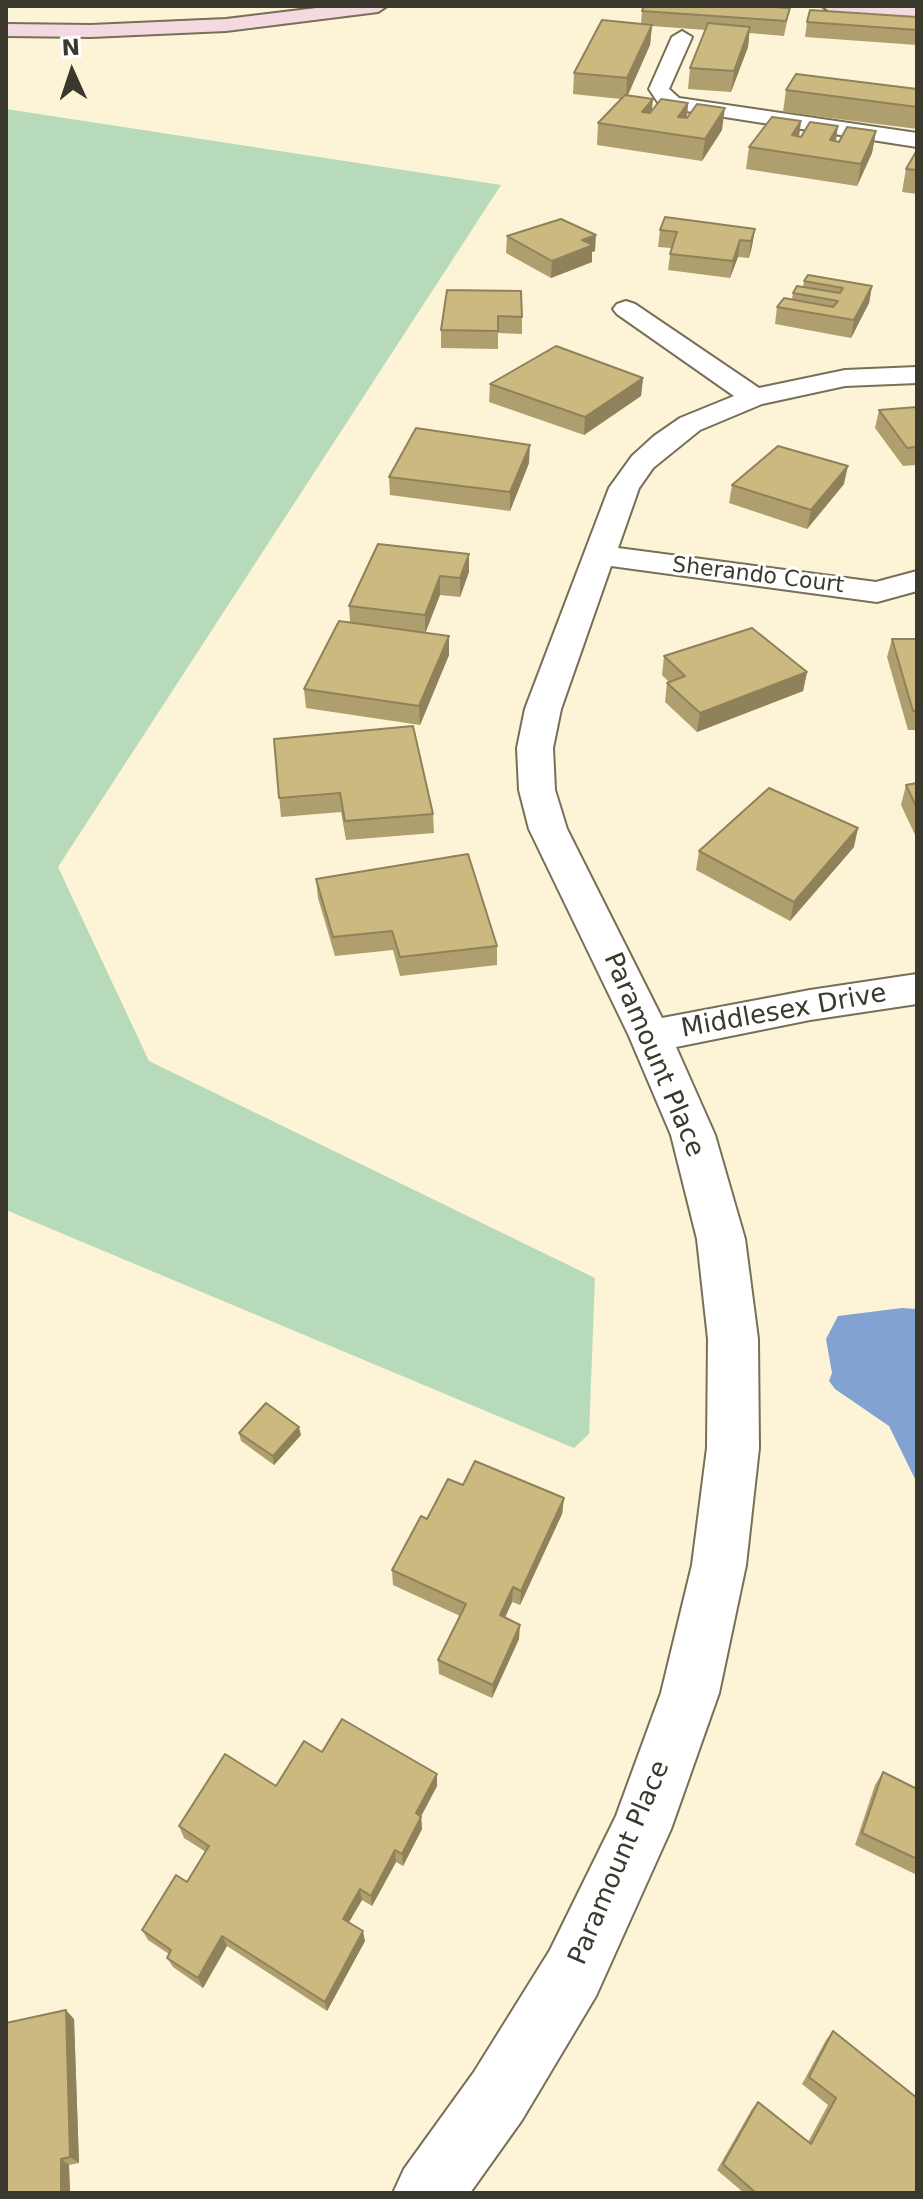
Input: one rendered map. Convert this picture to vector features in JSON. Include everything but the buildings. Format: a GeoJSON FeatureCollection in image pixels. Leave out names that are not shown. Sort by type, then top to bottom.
{"type":"FeatureCollection","features":[{"type":"Feature","properties":{"kind":"street"},"geometry":{"type":"LineString","coordinates":[[6,30],[91,31],[226,25],[378,6]]}},
{"type":"Feature","properties":{"kind":"street"},"geometry":{"type":"LineString","coordinates":[[831,6],[917,12]]}},
{"type":"Feature","properties":{"kind":"street"},"geometry":{"type":"LineString","coordinates":[[682,37],[659,89],[666,100],[674,104],[917,140]]}},
{"type":"Feature","properties":{"kind":"street"},"geometry":{"type":"LineString","coordinates":[[626,309],[754,397]]}},
{"type":"Feature","properties":{"kind":"street","name":"Paramount Place"},"geometry":{"type":"LineString","coordinates":[[428,2193],[498,2096],[573,1973],[641,1829],[690,1693],[719,1565],[733,1448],[733,1339],[721,1239],[693,1135],[650,1036],[548,829],[537,790],[535,748],[543,709],[624,488],[642,462],[664,442],[690,424],[754,397],[845,378],[917,375]]}},
{"type":"Feature","properties":{"kind":"street","name":"Sherando Court"},"geometry":{"type":"LineString","coordinates":[[598,555],[877,592],[917,581]]}},
{"type":"Feature","properties":{"kind":"street","name":"Middlesex Drive"},"geometry":{"type":"LineString","coordinates":[[650,1036],[810,1005],[917,989]]}},
{"type":"Feature","properties":{"kind":"green space"},"geometry":{"type":"Polygon","coordinates":[[[6,109],[501,185],[58,867],[149,1061],[595,1278],[589,1434],[574,1448],[6,1210],[6,109]]]}},
{"type":"Feature","properties":{"kind":"water"},"geometry":{"type":"Polygon","coordinates":[[[917,1309],[917,1483],[889,1426],[835,1389],[829,1381],[832,1373],[826,1339],[838,1316],[917,1309]]]}}]}
